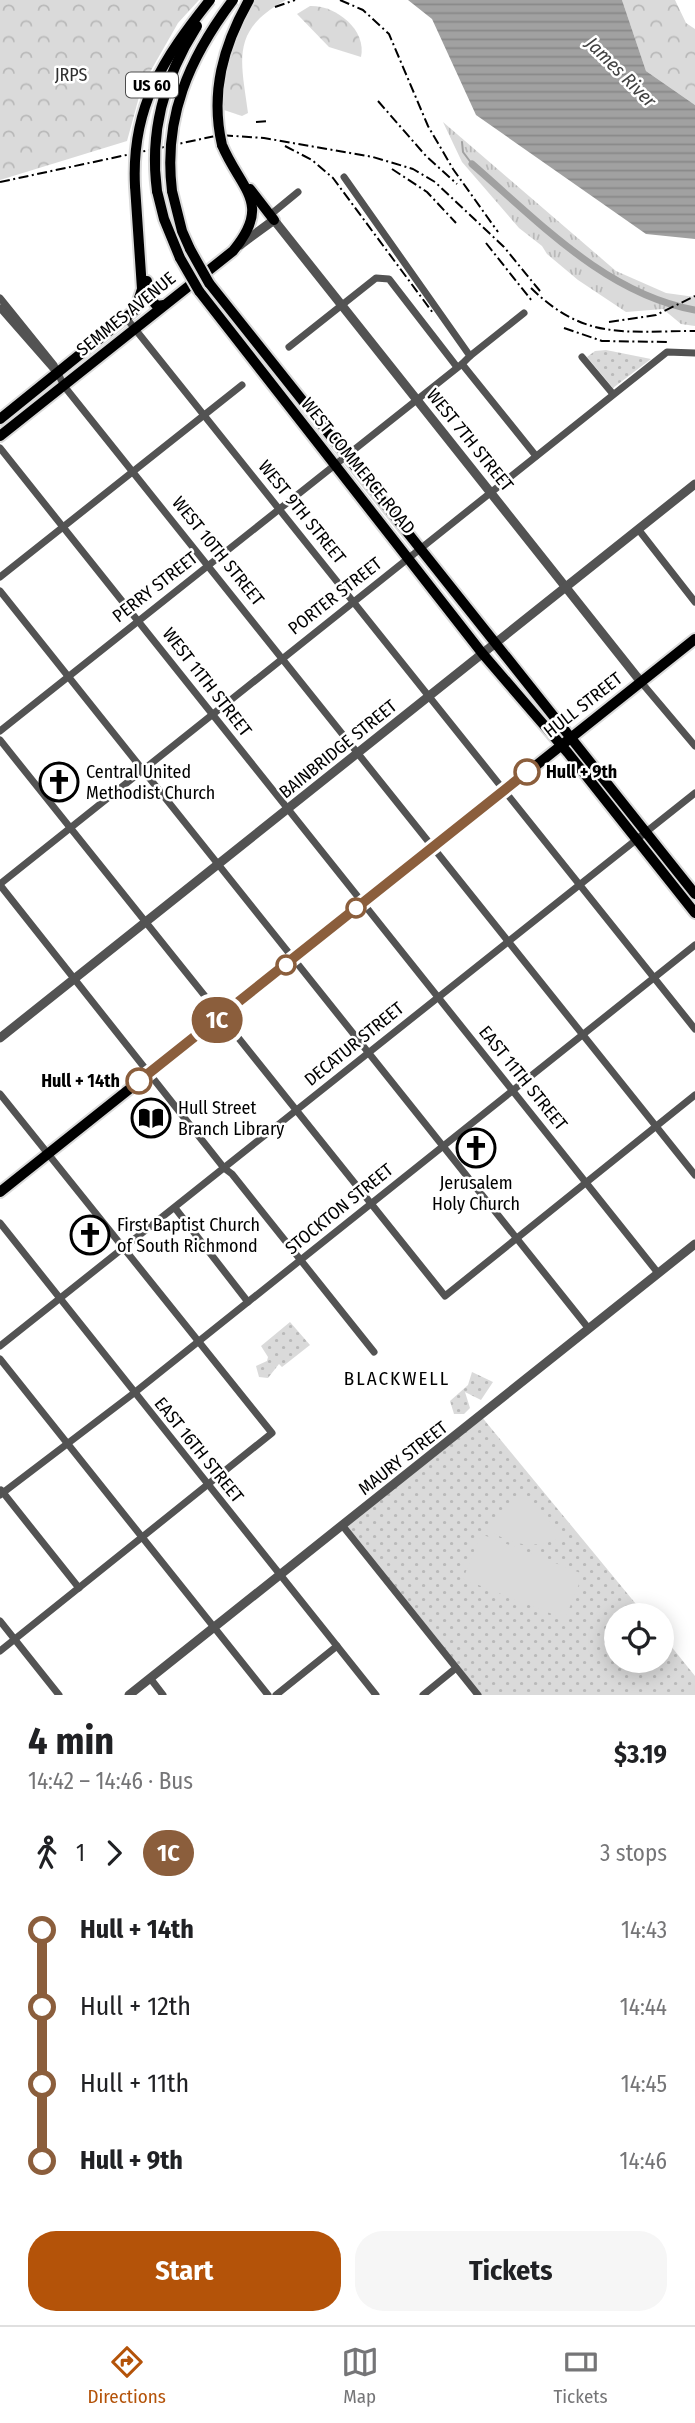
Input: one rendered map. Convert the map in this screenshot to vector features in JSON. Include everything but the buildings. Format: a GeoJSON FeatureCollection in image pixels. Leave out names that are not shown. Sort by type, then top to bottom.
{"type":"FeatureCollection","features":[{"type":"Feature","properties":{"kind":"main road","name":"US 60"},"geometry":{"type":"LineString","coordinates":[[127,318],[135,310],[141,295],[135,186],[136,143],[149,93],[162,66],[212,0]]}},
{"type":"Feature","properties":{"kind":"main road","name":"WEST COMMERCE ROAD"},"geometry":{"type":"LineString","coordinates":[[212,0],[181,53],[163,97],[155,145],[157,191],[164,219],[180,258],[199,291],[482,653],[561,745],[695,912]]}},
{"type":"Feature","properties":{"kind":"main road","name":"WEST COMMERCE ROAD"},"geometry":{"type":"LineString","coordinates":[[233,0],[200,48],[180,92],[170,144],[172,191],[179,223],[190,249],[209,283],[344,456],[695,894]]}},
{"type":"Feature","properties":{"kind":"main road"},"geometry":{"type":"LineString","coordinates":[[249,0],[228,44],[219,76],[216,110],[222,145],[240,176],[272,217]]}},
{"type":"Feature","properties":{"kind":"main road"},"geometry":{"type":"LineString","coordinates":[[233,251],[249,230],[253,216],[240,176]]}},
{"type":"Feature","properties":{"kind":"main road"},"geometry":{"type":"LineString","coordinates":[[140,251],[149,297],[157,306],[164,305]]}},
{"type":"Feature","properties":{"kind":"main road","name":"SEMMES AVENUE"},"geometry":{"type":"LineString","coordinates":[[0,436],[233,251]]}},
{"type":"Feature","properties":{"kind":"main road","name":"SEMMES AVENUE"},"geometry":{"type":"LineString","coordinates":[[0,419],[127,318]]}},
{"type":"Feature","properties":{"kind":"main road","name":"HULL STREET"},"geometry":{"type":"LineString","coordinates":[[0,1192],[695,639]]}},
{"type":"Feature","properties":{"kind":"street"},"geometry":{"type":"LineString","coordinates":[[344,177],[470,356]]}},
{"type":"Feature","properties":{"kind":"street"},"geometry":{"type":"LineString","coordinates":[[272,217],[298,192]]}},
{"type":"Feature","properties":{"kind":"street","name":"SEMMES AVENUE"},"geometry":{"type":"LineString","coordinates":[[233,251],[272,217]]}},
{"type":"Feature","properties":{"kind":"street","name":"WEST 7TH STREET"},"geometry":{"type":"LineString","coordinates":[[272,217],[340,307],[416,398],[641,682]]}},
{"type":"Feature","properties":{"kind":"street"},"geometry":{"type":"LineString","coordinates":[[289,346],[376,278],[386,278],[536,456]]}},
{"type":"Feature","properties":{"kind":"street","name":"WEST 10TH STREET"},"geometry":{"type":"LineString","coordinates":[[0,298],[54,365],[64,386],[283,656],[695,1175]]}},
{"type":"Feature","properties":{"kind":"street","name":"WEST 10TH STREET"},"geometry":{"type":"LineString","coordinates":[[0,309],[57,374]]}},
{"type":"Feature","properties":{"kind":"street","name":"PERRY STREET"},"geometry":{"type":"LineString","coordinates":[[0,731],[524,313]]}},
{"type":"Feature","properties":{"kind":"street","name":"WEST 9TH STREET"},"geometry":{"type":"LineString","coordinates":[[127,318],[695,1029]]}},
{"type":"Feature","properties":{"kind":"street","name":"PORTER STREET"},"geometry":{"type":"LineString","coordinates":[[0,884],[667,352],[695,353]]}},
{"type":"Feature","properties":{"kind":"street"},"geometry":{"type":"LineString","coordinates":[[582,357],[613,394]]}},
{"type":"Feature","properties":{"kind":"street"},"geometry":{"type":"LineString","coordinates":[[0,577],[242,385]]}},
{"type":"Feature","properties":{"kind":"street","name":"WEST 11TH STREET"},"geometry":{"type":"LineString","coordinates":[[0,448],[362,903]]}},
{"type":"Feature","properties":{"kind":"street","name":"BAINBRIDGE STREET"},"geometry":{"type":"LineString","coordinates":[[0,1038],[695,484]]}},
{"type":"Feature","properties":{"kind":"street"},"geometry":{"type":"LineString","coordinates":[[638,529],[695,602]]}},
{"type":"Feature","properties":{"kind":"street"},"geometry":{"type":"LineString","coordinates":[[0,592],[589,1329]]}},
{"type":"Feature","properties":{"kind":"street"},"geometry":{"type":"LineString","coordinates":[[641,682],[695,746]]}},
{"type":"Feature","properties":{"kind":"street"},"geometry":{"type":"LineString","coordinates":[[0,740],[445,1296],[695,1095]]}},
{"type":"Feature","properties":{"kind":"street","name":"DECATUR STREET"},"geometry":{"type":"LineString","coordinates":[[0,1346],[695,793]]}},
{"type":"Feature","properties":{"kind":"street"},"geometry":{"type":"LineString","coordinates":[[0,884],[223,1168],[232,1174],[374,1352]]}},
{"type":"Feature","properties":{"kind":"street","name":"EAST 11TH STREET"},"geometry":{"type":"LineString","coordinates":[[362,903],[658,1273]]}},
{"type":"Feature","properties":{"kind":"street","name":"STOCKTON STREET"},"geometry":{"type":"LineString","coordinates":[[1,1492],[134,1393],[695,945]]}},
{"type":"Feature","properties":{"kind":"street"},"geometry":{"type":"LineString","coordinates":[[0,1094],[272,1433],[0,1651]]}},
{"type":"Feature","properties":{"kind":"street"},"geometry":{"type":"LineString","coordinates":[[175,1208],[248,1302]]}},
{"type":"Feature","properties":{"kind":"street","name":"EAST 16TH STREET"},"geometry":{"type":"LineString","coordinates":[[0,1223],[376,1695]]}},
{"type":"Feature","properties":{"kind":"street","name":"MAURY STREET"},"geometry":{"type":"LineString","coordinates":[[129,1695],[695,1244]]}},
{"type":"Feature","properties":{"kind":"street"},"geometry":{"type":"LineString","coordinates":[[0,1359],[268,1695]]}},
{"type":"Feature","properties":{"kind":"street"},"geometry":{"type":"LineString","coordinates":[[1,1492],[79,1588]]}},
{"type":"Feature","properties":{"kind":"street"},"geometry":{"type":"LineString","coordinates":[[342,1525],[478,1695]]}},
{"type":"Feature","properties":{"kind":"street"},"geometry":{"type":"LineString","coordinates":[[0,1621],[59,1695]]}},
{"type":"Feature","properties":{"kind":"street"},"geometry":{"type":"LineString","coordinates":[[276,1695],[337,1646]]}},
{"type":"Feature","properties":{"kind":"street"},"geometry":{"type":"LineString","coordinates":[[422,1695],[456,1668]]}},
{"type":"Feature","properties":{"kind":"street"},"geometry":{"type":"LineString","coordinates":[[150,1678],[163,1695]]}},
{"type":"Feature","properties":{"kind":"green space","name":"JRPS"},"geometry":{"type":"Polygon","coordinates":[[[0,0],[199,0],[178,23],[142,86],[127,141],[0,180],[0,0]]]}},
{"type":"Feature","properties":{"kind":"green space"},"geometry":{"type":"Polygon","coordinates":[[[253,0],[286,0],[255,23],[243,48],[243,77],[248,113],[242,116],[221,109],[222,95],[231,53],[253,0]]]}},
{"type":"Feature","properties":{"kind":"green space"},"geometry":{"type":"Polygon","coordinates":[[[622,0],[675,0],[686,23],[695,29],[695,105],[646,71],[622,0]]]}},
{"type":"Feature","properties":{"kind":"green space"},"geometry":{"type":"Polygon","coordinates":[[[310,6],[339,14],[354,28],[362,47],[361,57],[329,47],[297,14],[310,6]]]}},
{"type":"Feature","properties":{"kind":"green space"},"geometry":{"type":"Polygon","coordinates":[[[443,122],[616,271],[666,293],[695,297],[695,326],[681,324],[663,309],[626,312],[578,280],[519,228],[462,162],[443,122]]]}},
{"type":"Feature","properties":{"kind":"green space"},"geometry":{"type":"Polygon","coordinates":[[[606,350],[651,359],[613,388],[587,357],[595,351],[606,350]]]}},
{"type":"Feature","properties":{"kind":"green space"},"geometry":{"type":"Polygon","coordinates":[[[290,1322],[310,1345],[282,1367],[279,1364],[268,1378],[259,1377],[256,1366],[267,1361],[268,1357],[261,1346],[290,1322]]]}},
{"type":"Feature","properties":{"kind":"green space"},"geometry":{"type":"Polygon","coordinates":[[[472,1372],[493,1382],[481,1400],[465,1392],[470,1408],[464,1414],[454,1414],[450,1401],[468,1385],[472,1372]]]}},
{"type":"Feature","properties":{"kind":"green space"},"geometry":{"type":"Polygon","coordinates":[[[481,1416],[635,1603],[604,1603],[604,1673],[674,1673],[674,1650],[695,1676],[695,1695],[479,1695],[342,1525],[481,1416]]]}},
{"type":"Feature","properties":{"kind":"green space"},"geometry":{"type":"Polygon","coordinates":[[[521,1499],[530,1499],[564,1537],[543,1543],[524,1544],[506,1540],[487,1529],[521,1499]]]}},
{"type":"Feature","properties":{"kind":"green space"},"geometry":{"type":"Polygon","coordinates":[[[481,1534],[583,1574],[565,1619],[463,1579],[481,1534]]]}},
{"type":"Feature","properties":{"kind":"water","name":"James River"},"geometry":{"type":"Polygon","coordinates":[[[408,0],[622,0],[646,71],[695,105],[695,239],[646,234],[476,115],[432,19],[408,0]]]}},
{"type":"Feature","properties":{"kind":"waterway"},"geometry":{"type":"LineString","coordinates":[[462,142],[463,152],[472,164]]}},
{"type":"Feature","properties":{"kind":"waterway"},"geometry":{"type":"LineString","coordinates":[[472,164],[575,253],[603,272],[632,289],[663,302],[695,310]]}},
{"type":"Feature","properties":{"kind":"railway"},"geometry":{"type":"LineString","coordinates":[[275,7],[295,0]]}},
{"type":"Feature","properties":{"kind":"railway"},"geometry":{"type":"LineString","coordinates":[[340,0],[363,10],[389,34],[428,126],[453,169],[498,232]]}},
{"type":"Feature","properties":{"kind":"railway"},"geometry":{"type":"LineString","coordinates":[[378,101],[426,156],[457,184]]}},
{"type":"Feature","properties":{"kind":"railway"},"geometry":{"type":"LineString","coordinates":[[256,122],[269,121]]}},
{"type":"Feature","properties":{"kind":"railway"},"geometry":{"type":"LineString","coordinates":[[0,182],[220,135],[264,138],[373,157],[413,169],[435,182],[504,247],[540,291]]}},
{"type":"Feature","properties":{"kind":"railway"},"geometry":{"type":"LineString","coordinates":[[285,146],[312,160],[333,178],[433,313]]}},
{"type":"Feature","properties":{"kind":"railway"},"geometry":{"type":"LineString","coordinates":[[392,169],[427,192],[456,223]]}},
{"type":"Feature","properties":{"kind":"railway"},"geometry":{"type":"LineString","coordinates":[[486,243],[532,301]]}},
{"type":"Feature","properties":{"kind":"railway"},"geometry":{"type":"LineString","coordinates":[[531,288],[551,305],[588,325],[627,331],[695,331]]}},
{"type":"Feature","properties":{"kind":"railway"},"geometry":{"type":"LineString","coordinates":[[609,322],[656,315],[695,296]]}},
{"type":"Feature","properties":{"kind":"railway"},"geometry":{"type":"LineString","coordinates":[[564,328],[602,341],[670,342]]}},
{"type":"Feature","properties":{"kind":"bus line","name":"1C"},"geometry":{"type":"LineString","coordinates":[[139,1081],[527,772]]}},
{"type":"Feature","properties":{"kind":"place","name":"Hull + 9th"},"geometry":{"type":"Point","coordinates":[527,772]}},
{"type":"Feature","properties":{"kind":"place","name":"Central United Methodist Church"},"geometry":{"type":"Point","coordinates":[59,782]}},
{"type":"Feature","properties":{"kind":"place","name":"Hull + 14th"},"geometry":{"type":"Point","coordinates":[139,1081]}},
{"type":"Feature","properties":{"kind":"place","name":"Hull Street Branch Library"},"geometry":{"type":"Point","coordinates":[151,1118]}},
{"type":"Feature","properties":{"kind":"place","name":"Jerusalem Holy Church"},"geometry":{"type":"Point","coordinates":[476,1148]}},
{"type":"Feature","properties":{"kind":"place","name":"First Baptist Church of South Richmond"},"geometry":{"type":"Point","coordinates":[90,1235]}},
{"type":"Feature","properties":{"kind":"district","name":"BLACKWELL"},"geometry":{"type":"Point","coordinates":[397,1378]}}]}
